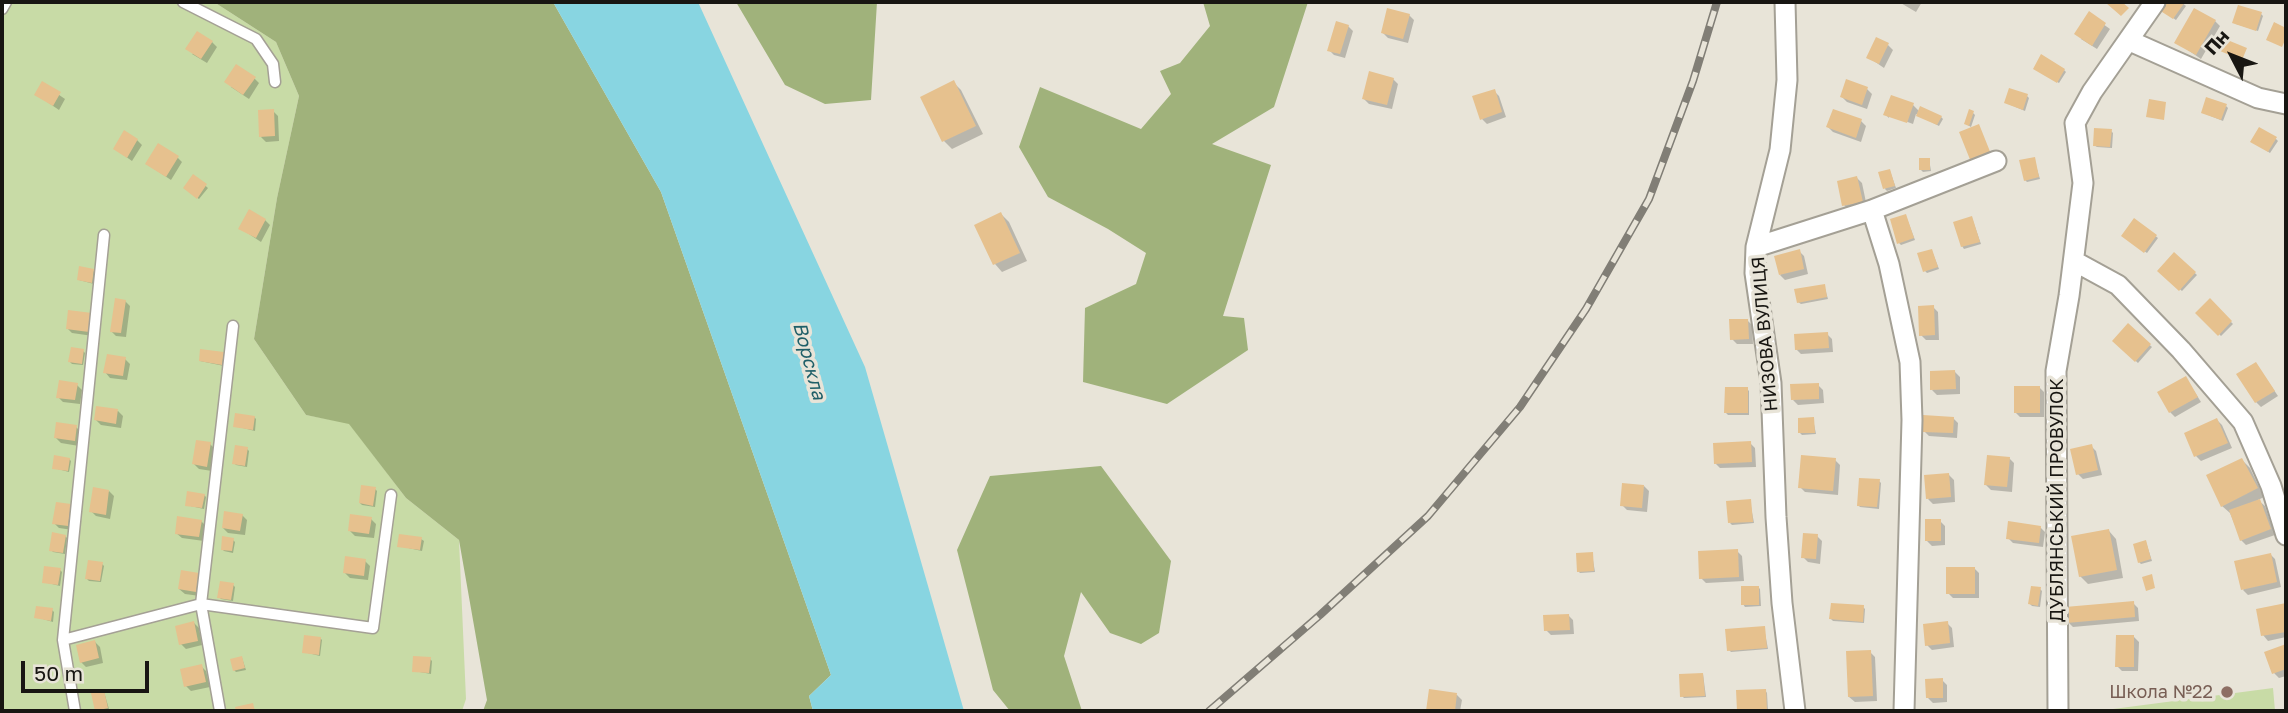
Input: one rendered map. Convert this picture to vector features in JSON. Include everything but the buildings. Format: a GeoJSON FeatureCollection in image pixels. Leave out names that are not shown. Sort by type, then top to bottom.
{"type":"FeatureCollection","features":[{"type":"Feature","properties":{"kind":"street","name":"НИЗОВА ВУЛИЦЯ"},"geometry":{"type":"LineString","coordinates":[[1786,2],[1787,80],[1780,150],[1756,247],[1755,273],[1771,383],[1782,603],[1796,711]]}},
{"type":"Feature","properties":{"kind":"street"},"geometry":{"type":"LineString","coordinates":[[2155,2],[2130,41],[2258,98],[2286,104]]}},
{"type":"Feature","properties":{"kind":"street","name":"ДУБЛЯНСЬКИЙ ПРОВУЛОК"},"geometry":{"type":"LineString","coordinates":[[2058,711],[2056,371],[2074,261],[2083,183],[2075,123],[2091,92],[2130,41]]}},
{"type":"Feature","properties":{"kind":"street"},"geometry":{"type":"LineString","coordinates":[[1756,247],[1872,210],[1996,161]]}},
{"type":"Feature","properties":{"kind":"street"},"geometry":{"type":"LineString","coordinates":[[1872,210],[1889,264],[1910,362],[1912,420],[1904,711]]}},
{"type":"Feature","properties":{"kind":"street"},"geometry":{"type":"LineString","coordinates":[[2074,261],[2118,285],[2182,350],[2243,422],[2271,485],[2286,535]]}},
{"type":"Feature","properties":{"kind":"lane"},"geometry":{"type":"LineString","coordinates":[[2,9],[6,2]]}},
{"type":"Feature","properties":{"kind":"lane"},"geometry":{"type":"LineString","coordinates":[[183,2],[256,38],[273,64],[275,82]]}},
{"type":"Feature","properties":{"kind":"lane"},"geometry":{"type":"LineString","coordinates":[[75,711],[62,640],[104,235]]}},
{"type":"Feature","properties":{"kind":"lane"},"geometry":{"type":"LineString","coordinates":[[220,711],[201,604],[233,326]]}},
{"type":"Feature","properties":{"kind":"lane"},"geometry":{"type":"LineString","coordinates":[[62,640],[201,604],[373,628],[391,495]]}},
{"type":"Feature","properties":{"kind":"green space"},"geometry":{"type":"Polygon","coordinates":[[[2,2],[214,2],[276,42],[299,96],[277,198],[254,339],[306,415],[349,423],[406,498],[459,540],[466,699],[462,711],[2,711],[2,2]]]}},
{"type":"Feature","properties":{"kind":"green space"},"geometry":{"type":"Polygon","coordinates":[[[214,2],[553,2],[661,192],[831,675],[809,696],[813,711],[483,711],[487,700],[459,540],[406,498],[349,424],[306,415],[254,339],[277,198],[299,96],[276,42],[214,2]]]}},
{"type":"Feature","properties":{"kind":"green space"},"geometry":{"type":"Polygon","coordinates":[[[736,2],[877,2],[871,100],[825,104],[785,85],[736,2]]]}},
{"type":"Feature","properties":{"kind":"green space"},"geometry":{"type":"Polygon","coordinates":[[[1203,2],[1308,2],[1274,107],[1212,144],[1271,165],[1223,316],[1244,318],[1248,350],[1167,404],[1083,382],[1085,308],[1136,284],[1146,253],[1048,197],[1019,147],[1040,87],[1141,129],[1171,94],[1160,71],[1180,63],[1210,26],[1203,2]]]}},
{"type":"Feature","properties":{"kind":"green space"},"geometry":{"type":"Polygon","coordinates":[[[1101,466],[1171,561],[1159,633],[1141,644],[1110,633],[1081,592],[1064,656],[1082,711],[1010,711],[993,690],[957,550],[990,476],[1101,466]]]}},
{"type":"Feature","properties":{"kind":"green space"},"geometry":{"type":"Polygon","coordinates":[[[2273,688],[2275,711],[2098,711],[2273,688]]]}},
{"type":"Feature","properties":{"kind":"water","name":"Ворскла"},"geometry":{"type":"Polygon","coordinates":[[[553,2],[698,2],[865,367],[964,711],[813,711],[809,696],[831,675],[661,192],[553,2]]]}},
{"type":"Feature","properties":{"kind":"railway"},"geometry":{"type":"LineString","coordinates":[[1209,711],[1320,615],[1428,516],[1520,407],[1586,309],[1649,199],[1693,81],[1717,2]]}},
{"type":"Feature","properties":{"kind":"place","name":"Школа №22"},"geometry":{"type":"Point","coordinates":[2227,692]}}]}
